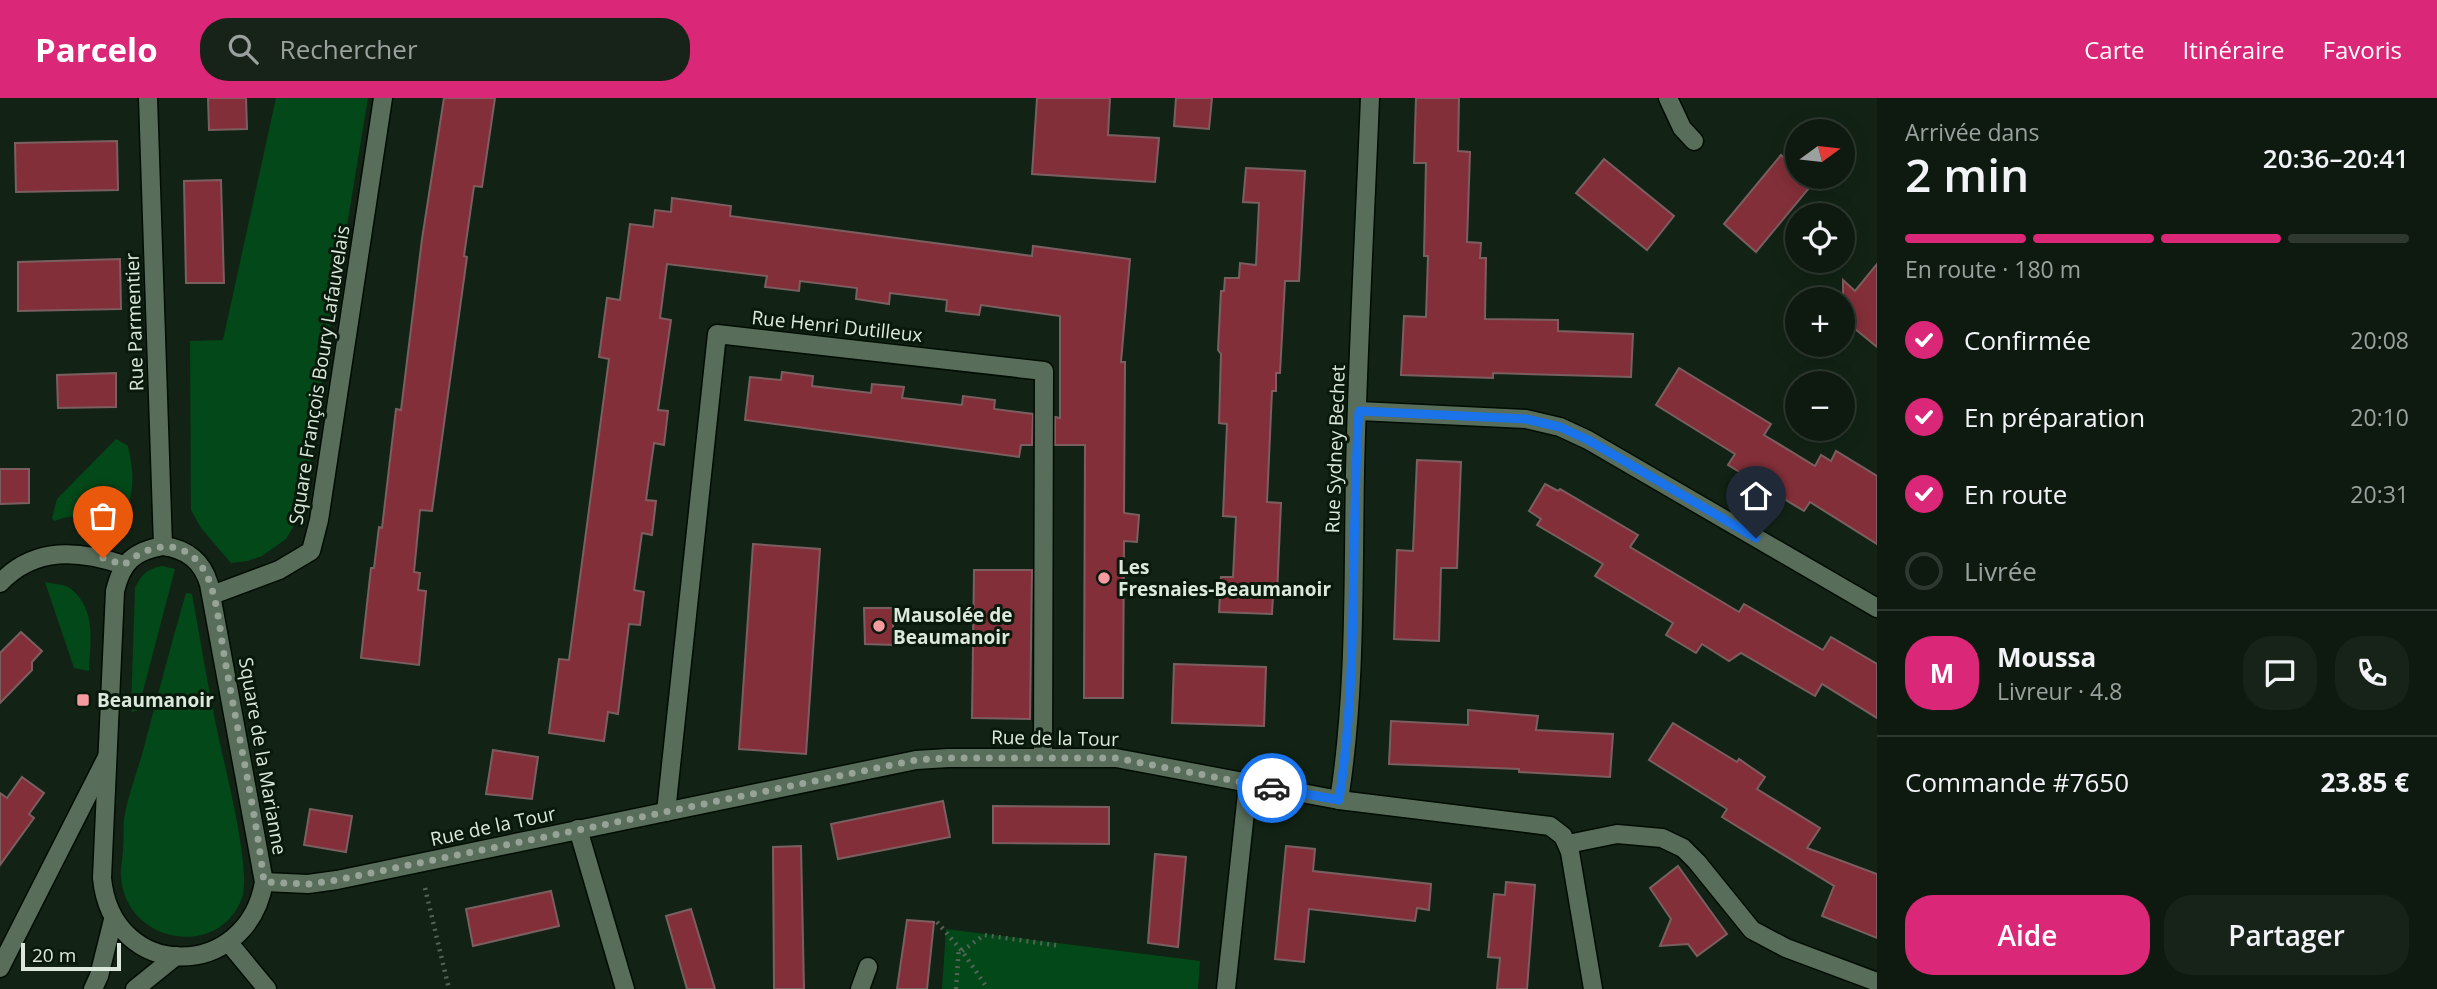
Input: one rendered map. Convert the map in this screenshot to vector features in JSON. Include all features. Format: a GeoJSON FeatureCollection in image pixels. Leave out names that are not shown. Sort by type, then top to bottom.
{"type":"FeatureCollection","features":[{"type":"Feature","properties":{"kind":"street","name":"Rue Parmentier"},"geometry":{"type":"LineString","coordinates":[[148,98],[163,546]]}},
{"type":"Feature","properties":{"kind":"street","name":"Square François Boury Lafauvelais"},"geometry":{"type":"LineString","coordinates":[[212,595],[279,570],[311,551],[319,520],[383,98]]}},
{"type":"Feature","properties":{"kind":"street","name":"Rue Sydney Bechet"},"geometry":{"type":"LineString","coordinates":[[1339,800],[1351,645],[1370,98]]}},
{"type":"Feature","properties":{"kind":"street"},"geometry":{"type":"LineString","coordinates":[[1668,98],[1682,128],[1694,141]]}},
{"type":"Feature","properties":{"kind":"street","name":"Rue Henri Dutilleux"},"geometry":{"type":"LineString","coordinates":[[666,812],[717,334],[1044,371],[1043,758]]}},
{"type":"Feature","properties":{"kind":"street"},"geometry":{"type":"LineString","coordinates":[[1359,411],[1526,419],[1560,427],[1588,440],[1877,608]]}},
{"type":"Feature","properties":{"kind":"street"},"geometry":{"type":"LineString","coordinates":[[0,583],[22,563],[44,557],[87,556],[124,565],[142,552],[163,546]]}},
{"type":"Feature","properties":{"kind":"street","name":"Square de la Marianne"},"geometry":{"type":"LineString","coordinates":[[124,565],[115,590],[103,894],[113,920],[137,943],[150,950],[190,957],[229,943],[253,916],[264,882],[206,573],[194,557],[183,550],[163,546]]}},
{"type":"Feature","properties":{"kind":"street"},"geometry":{"type":"LineString","coordinates":[[0,968],[107,757]]}},
{"type":"Feature","properties":{"kind":"street","name":"Rue de la Tour"},"geometry":{"type":"LineString","coordinates":[[264,882],[309,884],[916,760],[948,758],[1116,758],[1339,800],[1542,824],[1558,831],[1567,844]]}},
{"type":"Feature","properties":{"kind":"street"},"geometry":{"type":"LineString","coordinates":[[1226,989],[1248,784]]}},
{"type":"Feature","properties":{"kind":"street"},"geometry":{"type":"LineString","coordinates":[[578,829],[625,989]]}},
{"type":"Feature","properties":{"kind":"street"},"geometry":{"type":"LineString","coordinates":[[1593,989],[1574,867],[1567,844],[1617,834],[1662,838],[1683,848],[1752,930],[1786,948],[1877,982]]}},
{"type":"Feature","properties":{"kind":"street"},"geometry":{"type":"LineString","coordinates":[[93,989],[99,976],[113,920]]}},
{"type":"Feature","properties":{"kind":"street"},"geometry":{"type":"LineString","coordinates":[[229,943],[267,989]]}},
{"type":"Feature","properties":{"kind":"street"},"geometry":{"type":"LineString","coordinates":[[135,989],[176,956]]}},
{"type":"Feature","properties":{"kind":"street"},"geometry":{"type":"LineString","coordinates":[[860,989],[868,967]]}},
{"type":"Feature","properties":{"kind":"path"},"geometry":{"type":"LineString","coordinates":[[419,863],[449,989]]}},
{"type":"Feature","properties":{"kind":"path"},"geometry":{"type":"LineString","coordinates":[[937,922],[988,989]]}},
{"type":"Feature","properties":{"kind":"path"},"geometry":{"type":"LineString","coordinates":[[960,949],[984,935],[1061,946]]}},
{"type":"Feature","properties":{"kind":"path"},"geometry":{"type":"LineString","coordinates":[[956,989],[960,949]]}},
{"type":"Feature","properties":{"kind":"green space"},"geometry":{"type":"Polygon","coordinates":[[[276,98],[368,98],[306,492],[295,524],[286,539],[262,556],[231,563],[201,528],[191,510],[190,341],[223,340],[276,98]]]}},
{"type":"Feature","properties":{"kind":"green space"},"geometry":{"type":"Polygon","coordinates":[[[116,439],[128,446],[131,462],[132,485],[127,509],[54,521],[52,518],[57,499],[116,439]]]}},
{"type":"Feature","properties":{"kind":"green space"},"geometry":{"type":"Polygon","coordinates":[[[162,566],[175,569],[138,710],[132,712],[135,588],[145,573],[162,566]]]}},
{"type":"Feature","properties":{"kind":"green space"},"geometry":{"type":"Polygon","coordinates":[[[45,582],[68,587],[85,607],[91,638],[89,671],[74,668],[45,582]]]}},
{"type":"Feature","properties":{"kind":"green space"},"geometry":{"type":"Polygon","coordinates":[[[186,593],[192,594],[240,840],[244,883],[242,898],[230,918],[214,930],[195,936],[175,936],[155,929],[139,917],[127,900],[121,874],[126,810],[186,593]]]}},
{"type":"Feature","properties":{"kind":"green space"},"geometry":{"type":"Polygon","coordinates":[[[946,929],[1200,961],[1198,989],[942,989],[946,929]]]}},
{"type":"Feature","properties":{"kind":"building"},"geometry":{"type":"Polygon","coordinates":[[[208,98],[246,98],[247,129],[209,130],[208,98]]]}},
{"type":"Feature","properties":{"kind":"building"},"geometry":{"type":"Polygon","coordinates":[[[444,98],[495,98],[482,187],[474,186],[464,256],[467,257],[432,511],[420,510],[414,572],[420,573],[418,590],[426,591],[419,665],[361,658],[371,568],[374,568],[379,527],[382,528],[396,409],[401,410],[422,239],[444,98]]]}},
{"type":"Feature","properties":{"kind":"building"},"geometry":{"type":"Polygon","coordinates":[[[1037,98],[1110,98],[1108,135],[1159,138],[1155,182],[1032,174],[1037,98]]]}},
{"type":"Feature","properties":{"kind":"building"},"geometry":{"type":"Polygon","coordinates":[[[1176,98],[1212,98],[1209,129],[1174,126],[1176,98]]]}},
{"type":"Feature","properties":{"kind":"building"},"geometry":{"type":"Polygon","coordinates":[[[1416,98],[1459,98],[1458,151],[1470,152],[1467,242],[1481,243],[1480,258],[1486,258],[1485,319],[1558,320],[1558,331],[1633,334],[1631,377],[1493,373],[1493,378],[1401,375],[1404,316],[1426,317],[1426,163],[1414,163],[1416,98]]]}},
{"type":"Feature","properties":{"kind":"building"},"geometry":{"type":"Polygon","coordinates":[[[117,141],[118,190],[16,192],[15,143],[117,141]]]}},
{"type":"Feature","properties":{"kind":"building"},"geometry":{"type":"Polygon","coordinates":[[[1781,155],[1785,158],[1785,189],[1808,189],[1797,203],[1785,203],[1785,217],[1756,252],[1724,224],[1781,155]]]}},
{"type":"Feature","properties":{"kind":"building"},"geometry":{"type":"Polygon","coordinates":[[[1604,159],[1674,216],[1647,250],[1576,193],[1604,159]]]}},
{"type":"Feature","properties":{"kind":"building"},"geometry":{"type":"Polygon","coordinates":[[[1246,168],[1305,171],[1299,281],[1285,281],[1280,373],[1276,373],[1276,391],[1272,391],[1267,502],[1281,503],[1277,595],[1273,595],[1272,614],[1219,612],[1221,577],[1233,577],[1236,517],[1223,516],[1227,424],[1219,423],[1221,354],[1218,350],[1221,291],[1224,291],[1225,278],[1239,278],[1240,263],[1256,265],[1259,203],[1243,202],[1246,168]]]}},
{"type":"Feature","properties":{"kind":"building"},"geometry":{"type":"Polygon","coordinates":[[[221,180],[224,283],[186,283],[184,181],[221,180]]]}},
{"type":"Feature","properties":{"kind":"building"},"geometry":{"type":"Polygon","coordinates":[[[672,198],[731,206],[730,216],[1032,256],[1033,246],[1130,259],[1121,362],[1125,362],[1124,513],[1139,515],[1137,542],[1124,541],[1123,698],[1084,698],[1085,445],[1055,445],[1055,417],[1060,418],[1060,316],[981,305],[979,315],[946,311],[947,300],[890,293],[889,304],[856,299],[857,288],[800,281],[799,291],[765,287],[767,276],[667,264],[660,318],[671,320],[658,410],[668,411],[664,445],[654,443],[646,500],[656,501],[652,535],[642,533],[634,590],[644,592],[640,625],[629,624],[618,714],[608,712],[604,741],[549,733],[559,659],[569,660],[609,359],[599,357],[607,298],[620,300],[630,224],[653,227],[655,210],[671,212],[672,198]]]}},
{"type":"Feature","properties":{"kind":"building"},"geometry":{"type":"Polygon","coordinates":[[[120,259],[121,309],[18,311],[18,262],[120,259]]]}},
{"type":"Feature","properties":{"kind":"building"},"geometry":{"type":"Polygon","coordinates":[[[1877,264],[1877,347],[1855,329],[1855,291],[1877,264]]]}},
{"type":"Feature","properties":{"kind":"building"},"geometry":{"type":"Polygon","coordinates":[[[1679,368],[1771,424],[1764,435],[1815,466],[1821,455],[1831,461],[1836,451],[1877,476],[1877,544],[1810,502],[1804,511],[1728,465],[1735,454],[1656,405],[1679,368]]]}},
{"type":"Feature","properties":{"kind":"building"},"geometry":{"type":"Polygon","coordinates":[[[782,372],[813,376],[812,386],[871,393],[872,384],[904,387],[902,398],[962,405],[963,396],[995,400],[994,409],[1033,414],[1032,445],[1021,445],[1019,457],[745,420],[750,377],[781,380],[782,372]]]}},
{"type":"Feature","properties":{"kind":"building"},"geometry":{"type":"Polygon","coordinates":[[[116,373],[116,407],[58,408],[57,375],[116,373]]]}},
{"type":"Feature","properties":{"kind":"building"},"geometry":{"type":"Polygon","coordinates":[[[1417,460],[1461,462],[1457,568],[1441,568],[1439,641],[1394,639],[1397,550],[1413,551],[1417,460]]]}},
{"type":"Feature","properties":{"kind":"building"},"geometry":{"type":"Polygon","coordinates":[[[0,469],[29,469],[29,503],[0,504],[0,469]]]}},
{"type":"Feature","properties":{"kind":"building"},"geometry":{"type":"Polygon","coordinates":[[[1545,484],[1558,491],[1560,489],[1638,535],[1630,547],[1739,612],[1744,604],[1823,650],[1831,637],[1877,664],[1877,718],[1822,684],[1815,696],[1741,653],[1729,661],[1702,644],[1696,653],[1666,635],[1673,623],[1595,576],[1603,564],[1537,525],[1541,519],[1529,511],[1545,484]]]}},
{"type":"Feature","properties":{"kind":"building"},"geometry":{"type":"Polygon","coordinates":[[[753,544],[820,549],[806,754],[739,749],[753,544]]]}},
{"type":"Feature","properties":{"kind":"building"},"geometry":{"type":"Polygon","coordinates":[[[974,570],[1032,570],[1030,719],[972,718],[974,570]]]}},
{"type":"Feature","properties":{"kind":"building","name":"Mausolée de Beaumanoir"},"geometry":{"type":"Polygon","coordinates":[[[864,608],[892,608],[894,645],[865,644],[864,608]]]}},
{"type":"Feature","properties":{"kind":"building"},"geometry":{"type":"Polygon","coordinates":[[[21,632],[42,651],[32,662],[32,670],[0,703],[0,653],[21,632]]]}},
{"type":"Feature","properties":{"kind":"building"},"geometry":{"type":"Polygon","coordinates":[[[1174,664],[1266,667],[1264,726],[1172,723],[1174,664]]]}},
{"type":"Feature","properties":{"kind":"building"},"geometry":{"type":"Polygon","coordinates":[[[1468,710],[1538,716],[1536,730],[1613,734],[1610,777],[1519,772],[1519,769],[1389,764],[1391,721],[1468,725],[1468,710]]]}},
{"type":"Feature","properties":{"kind":"building"},"geometry":{"type":"Polygon","coordinates":[[[1673,723],[1737,762],[1739,759],[1765,777],[1757,789],[1820,828],[1807,848],[1877,874],[1877,938],[1822,916],[1834,886],[1722,817],[1727,809],[1649,760],[1673,723]]]}},
{"type":"Feature","properties":{"kind":"building"},"geometry":{"type":"Polygon","coordinates":[[[493,750],[538,757],[532,799],[486,794],[493,750]]]}},
{"type":"Feature","properties":{"kind":"building"},"geometry":{"type":"Polygon","coordinates":[[[22,777],[44,793],[29,814],[34,818],[0,865],[0,793],[7,798],[22,777]]]}},
{"type":"Feature","properties":{"kind":"building"},"geometry":{"type":"Polygon","coordinates":[[[943,801],[950,837],[838,859],[831,824],[943,801]]]}},
{"type":"Feature","properties":{"kind":"building"},"geometry":{"type":"Polygon","coordinates":[[[993,806],[1109,807],[1109,844],[993,843],[993,806]]]}},
{"type":"Feature","properties":{"kind":"building"},"geometry":{"type":"Polygon","coordinates":[[[310,809],[352,816],[346,852],[304,845],[310,809]]]}},
{"type":"Feature","properties":{"kind":"building"},"geometry":{"type":"Polygon","coordinates":[[[801,846],[804,989],[774,989],[773,847],[801,846]]]}},
{"type":"Feature","properties":{"kind":"building"},"geometry":{"type":"Polygon","coordinates":[[[1286,846],[1315,849],[1313,871],[1431,884],[1429,910],[1417,908],[1415,921],[1309,909],[1304,962],[1275,959],[1286,846]]]}},
{"type":"Feature","properties":{"kind":"building"},"geometry":{"type":"Polygon","coordinates":[[[1155,854],[1186,857],[1178,947],[1148,943],[1155,854]]]}},
{"type":"Feature","properties":{"kind":"building"},"geometry":{"type":"Polygon","coordinates":[[[1678,866],[1727,934],[1697,956],[1688,944],[1660,946],[1671,919],[1650,888],[1678,866]]]}},
{"type":"Feature","properties":{"kind":"building"},"geometry":{"type":"Polygon","coordinates":[[[1506,882],[1535,885],[1527,989],[1497,989],[1500,958],[1488,957],[1494,894],[1505,895],[1506,882]]]}},
{"type":"Feature","properties":{"kind":"building"},"geometry":{"type":"Polygon","coordinates":[[[551,891],[559,926],[473,946],[466,909],[551,891]]]}},
{"type":"Feature","properties":{"kind":"building"},"geometry":{"type":"Polygon","coordinates":[[[691,909],[715,989],[687,989],[666,916],[691,909]]]}},
{"type":"Feature","properties":{"kind":"building"},"geometry":{"type":"Polygon","coordinates":[[[907,920],[934,922],[927,989],[897,989],[907,920]]]}},
{"type":"Feature","properties":{"kind":"way so far"},"geometry":{"type":"LineString","coordinates":[[103,558],[124,565],[142,552],[168,546],[183,550],[194,557],[206,573],[223,648],[264,882],[309,884],[337,880],[916,760],[1116,758],[1272,788]]}},
{"type":"Feature","properties":{"kind":"place","name":"Les Fresnaies-Beaumanoir"},"geometry":{"type":"Point","coordinates":[1104,578]}},
{"type":"Feature","properties":{"kind":"place","name":"Mausolée de Beaumanoir"},"geometry":{"type":"Point","coordinates":[879,626]}},
{"type":"Feature","properties":{"kind":"place","name":"Beaumanoir"},"geometry":{"type":"Point","coordinates":[83,700]}},
{"type":"Feature","properties":{"kind":"route"},"geometry":{"type":"LineString","coordinates":[[1272,788],[1339,800],[1351,645],[1359,411],[1526,419],[1560,427],[1588,440],[1756,538]]}}]}
